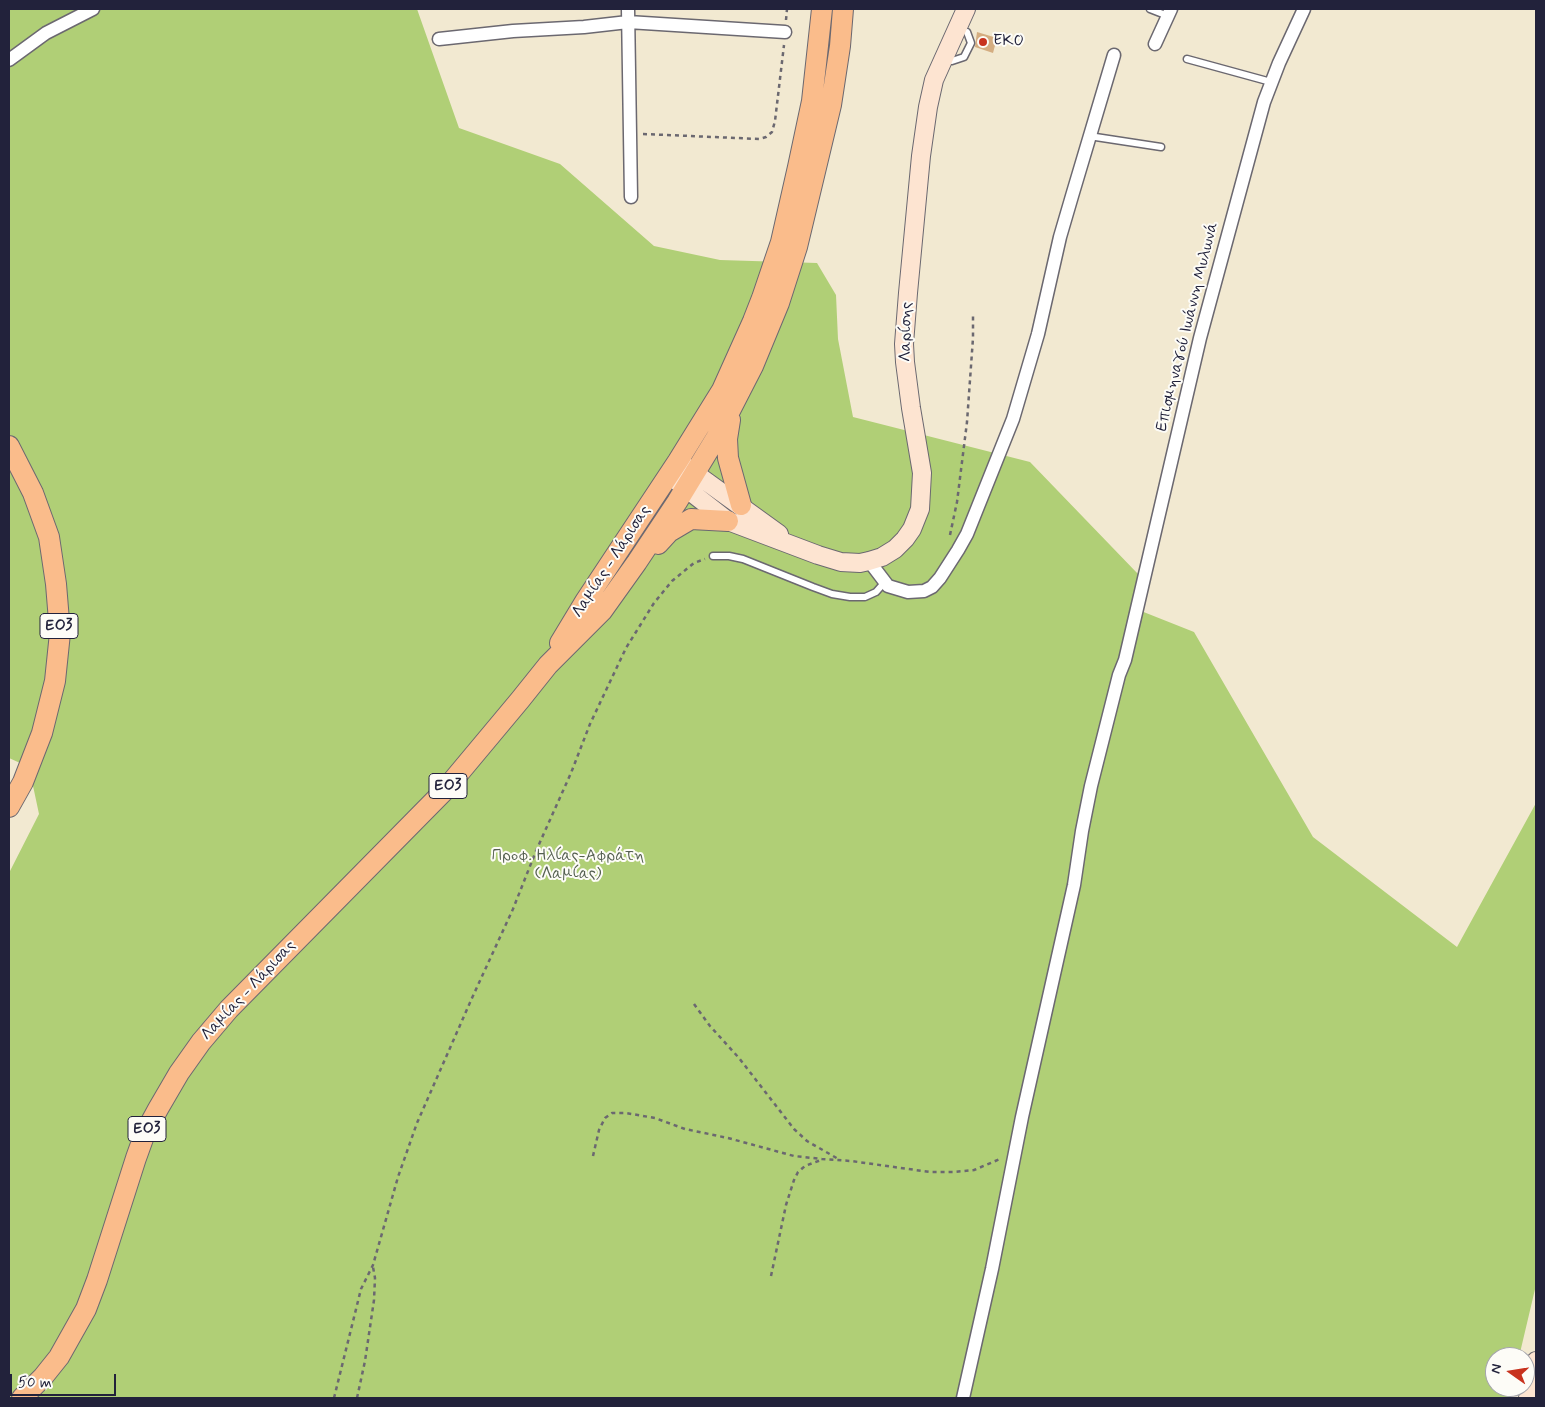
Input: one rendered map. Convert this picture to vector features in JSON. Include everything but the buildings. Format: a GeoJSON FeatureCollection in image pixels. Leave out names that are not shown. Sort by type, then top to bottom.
{"type":"FeatureCollection","features":[{"type":"Feature","properties":{"kind":"main road"},"geometry":{"type":"LineString","coordinates":[[638,562],[726,382],[753,321],[770,276],[783,233],[812,101],[822,9]]}},
{"type":"Feature","properties":{"kind":"main road"},"geometry":{"type":"LineString","coordinates":[[682,474],[716,438],[753,366],[779,303],[802,229],[831,105],[840,46],[843,9]]}},
{"type":"Feature","properties":{"kind":"main road","name":"Λαρίσης"},"geometry":{"type":"LineString","coordinates":[[682,474],[728,521],[818,556],[841,562],[869,561],[882,557],[905,540],[920,510],[922,472],[911,408],[904,344],[921,156],[934,80],[966,9]]}},
{"type":"Feature","properties":{"kind":"main road"},"geometry":{"type":"LineString","coordinates":[[737,399],[729,423],[727,448],[730,468],[741,505]]}},
{"type":"Feature","properties":{"kind":"main road","name":"ΕΟ3"},"geometry":{"type":"LineString","coordinates":[[9,446],[33,493],[49,537],[56,584],[60,633],[55,682],[42,733],[23,782],[9,807]]}},
{"type":"Feature","properties":{"kind":"main road","name":"Λαρίσης"},"geometry":{"type":"LineString","coordinates":[[682,474],[741,505],[796,546]]}},
{"type":"Feature","properties":{"kind":"main road","name":"Λαμίας - Λάρισας"},"geometry":{"type":"LineString","coordinates":[[548,665],[586,600],[682,474]]}},
{"type":"Feature","properties":{"kind":"main road","name":"ΕΟ3"},"geometry":{"type":"LineString","coordinates":[[638,562],[669,532],[684,522],[697,519],[719,522],[728,521]]}},
{"type":"Feature","properties":{"kind":"main road","name":"Λαμίας - Λάρισας"},"geometry":{"type":"LineString","coordinates":[[22,1398],[43,1377],[59,1357],[86,1309],[145,1133],[179,1073],[201,1042],[229,1009],[444,791],[548,665],[602,611],[638,562]]}},
{"type":"Feature","properties":{"kind":"main road"},"geometry":{"type":"LineString","coordinates":[[1528,1398],[1536,1361]]}},
{"type":"Feature","properties":{"kind":"street"},"geometry":{"type":"LineString","coordinates":[[9,60],[46,33],[93,9]]}},
{"type":"Feature","properties":{"kind":"street","name":"Επισμηναγού Ιωάννη Μυλωνά"},"geometry":{"type":"LineString","coordinates":[[963,1398],[992,1269],[1013,1156],[1074,885],[1090,786],[1125,660],[1200,338],[1264,102],[1304,9]]}},
{"type":"Feature","properties":{"kind":"street"},"geometry":{"type":"LineString","coordinates":[[1154,44],[1169,12]]}},
{"type":"Feature","properties":{"kind":"street"},"geometry":{"type":"LineString","coordinates":[[628,15],[631,197]]}},
{"type":"Feature","properties":{"kind":"street"},"geometry":{"type":"LineString","coordinates":[[439,39],[513,31],[584,27],[628,15],[647,22],[785,32]]}},
{"type":"Feature","properties":{"kind":"street"},"geometry":{"type":"LineString","coordinates":[[869,561],[888,586],[908,592],[924,591],[932,587],[948,566],[967,534],[1013,419],[1038,334],[1063,229],[1114,55]]}},
{"type":"Feature","properties":{"kind":"lane"},"geometry":{"type":"LineString","coordinates":[[1150,9],[1169,12]]}},
{"type":"Feature","properties":{"kind":"lane"},"geometry":{"type":"LineString","coordinates":[[952,61],[964,57],[970,43],[967,32]]}},
{"type":"Feature","properties":{"kind":"lane"},"geometry":{"type":"LineString","coordinates":[[1188,59],[1271,82]]}},
{"type":"Feature","properties":{"kind":"lane"},"geometry":{"type":"LineString","coordinates":[[1090,136],[1161,147]]}},
{"type":"Feature","properties":{"kind":"lane"},"geometry":{"type":"LineString","coordinates":[[713,556],[743,558],[826,591],[850,597],[865,597],[876,592],[884,583]]}},
{"type":"Feature","properties":{"kind":"path"},"geometry":{"type":"LineString","coordinates":[[629,134],[759,139],[766,137],[772,132],[775,121],[787,9]]}},
{"type":"Feature","properties":{"kind":"path"},"geometry":{"type":"LineString","coordinates":[[949,537],[958,502],[967,422],[973,313]]}},
{"type":"Feature","properties":{"kind":"path"},"geometry":{"type":"LineString","coordinates":[[334,1398],[360,1289],[373,1265],[398,1177],[417,1123],[513,909],[608,684],[626,648],[654,603],[672,581],[694,563],[713,556]]}},
{"type":"Feature","properties":{"kind":"path"},"geometry":{"type":"LineString","coordinates":[[694,1004],[794,1129],[808,1141],[841,1161]]}},
{"type":"Feature","properties":{"kind":"path"},"geometry":{"type":"LineString","coordinates":[[593,1156],[599,1130],[605,1118],[612,1113],[626,1113],[655,1118],[686,1129],[794,1156],[930,1172],[974,1170],[1013,1156]]}},
{"type":"Feature","properties":{"kind":"path"},"geometry":{"type":"LineString","coordinates":[[771,1276],[786,1205],[794,1180],[798,1172],[805,1166],[822,1159]]}},
{"type":"Feature","properties":{"kind":"path"},"geometry":{"type":"LineString","coordinates":[[356,1398],[365,1361],[374,1300],[375,1278],[373,1265]]}},
{"type":"Feature","properties":{"kind":"green space","name":"Προφ. Ηλίας-Αφράτη (Λαμίας)"},"geometry":{"type":"Polygon","coordinates":[[[9,9],[417,9],[459,128],[560,164],[654,246],[720,260],[817,263],[836,295],[838,339],[853,417],[1030,462],[1138,574],[1131,607],[1194,632],[1313,837],[1457,947],[1536,803],[1536,1285],[1521,1347],[1485,1347],[1485,1397],[1510,1398],[9,1398],[9,873],[39,814],[29,767],[9,758],[9,9]]]}},
{"type":"Feature","properties":{"kind":"place","name":"EKO"},"geometry":{"type":"Point","coordinates":[983,42]}}]}
